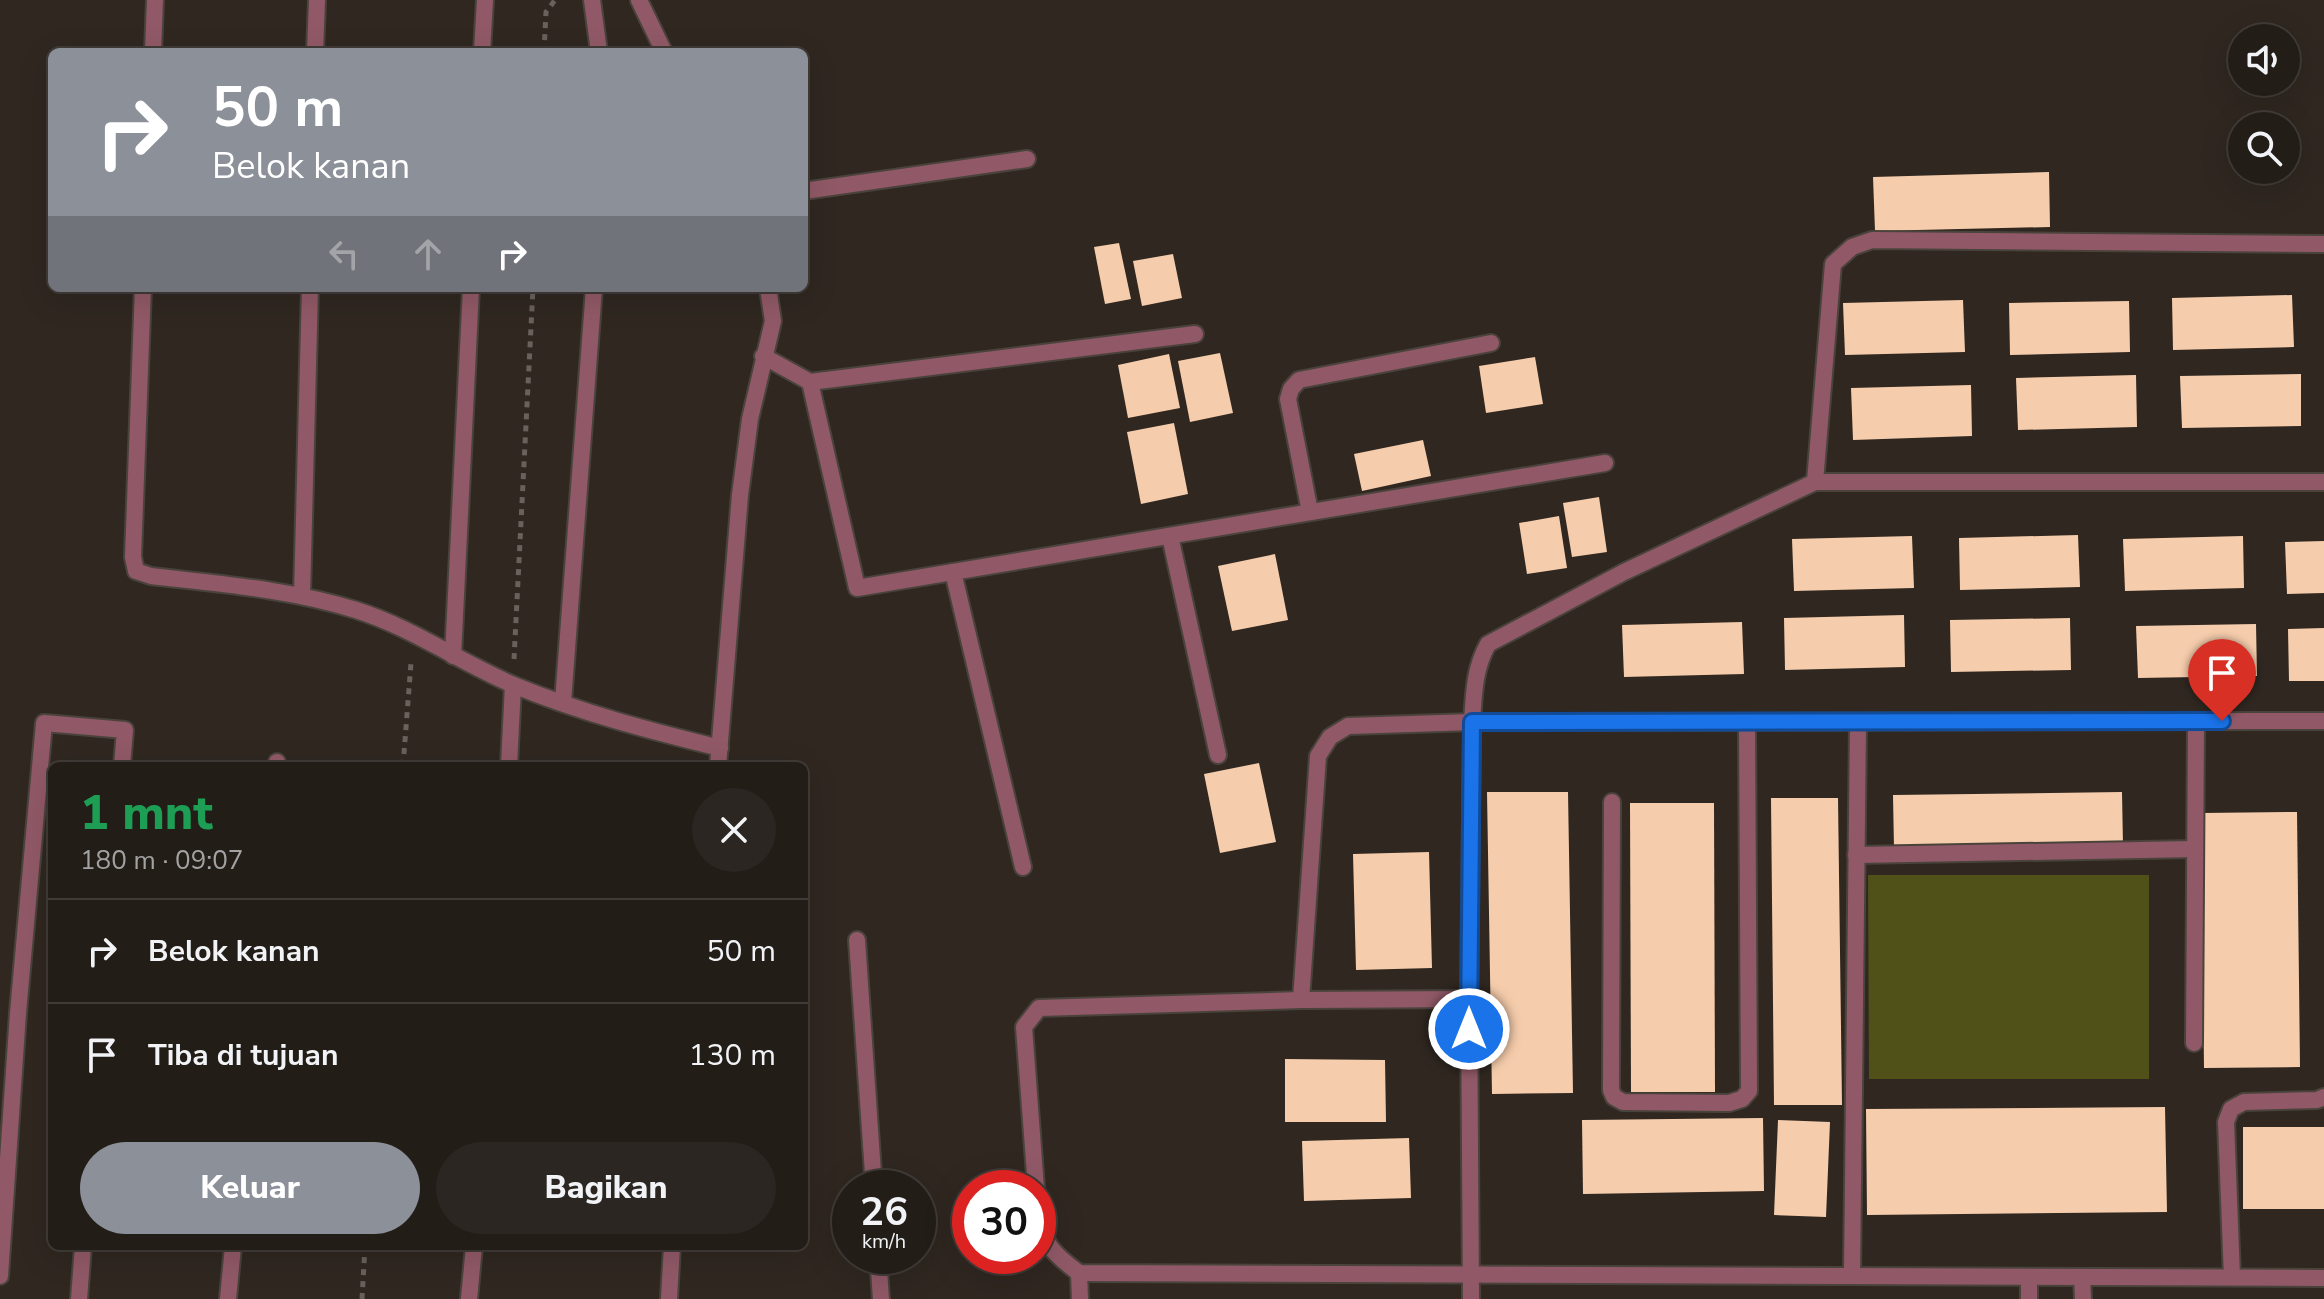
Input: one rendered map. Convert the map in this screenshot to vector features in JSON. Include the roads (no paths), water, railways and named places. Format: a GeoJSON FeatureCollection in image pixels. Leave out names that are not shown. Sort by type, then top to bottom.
{"type":"FeatureCollection","features":[{"type":"Feature","properties":{"kind":"street"},"geometry":{"type":"LineString","coordinates":[[153,48],[155,0]]}},
{"type":"Feature","properties":{"kind":"street"},"geometry":{"type":"LineString","coordinates":[[315,48],[317,0]]}},
{"type":"Feature","properties":{"kind":"street"},"geometry":{"type":"LineString","coordinates":[[482,48],[485,0]]}},
{"type":"Feature","properties":{"kind":"street"},"geometry":{"type":"LineString","coordinates":[[592,0],[598,48]]}},
{"type":"Feature","properties":{"kind":"street"},"geometry":{"type":"LineString","coordinates":[[639,0],[662,48]]}},
{"type":"Feature","properties":{"kind":"street"},"geometry":{"type":"LineString","coordinates":[[808,190],[1027,159]]}},
{"type":"Feature","properties":{"kind":"street"},"geometry":{"type":"LineString","coordinates":[[1815,482],[1833,264],[1852,247],[1872,240],[2324,244]]}},
{"type":"Feature","properties":{"kind":"street"},"geometry":{"type":"LineString","coordinates":[[143,292],[133,557],[136,571],[151,576],[302,595],[358,611],[414,633],[513,685],[635,726],[720,748]]}},
{"type":"Feature","properties":{"kind":"street"},"geometry":{"type":"LineString","coordinates":[[302,595],[310,292]]}},
{"type":"Feature","properties":{"kind":"street"},"geometry":{"type":"LineString","coordinates":[[453,656],[471,292]]}},
{"type":"Feature","properties":{"kind":"street"},"geometry":{"type":"LineString","coordinates":[[563,702],[594,292]]}},
{"type":"Feature","properties":{"kind":"street"},"geometry":{"type":"LineString","coordinates":[[718,762],[740,495],[750,419],[773,321],[769,292]]}},
{"type":"Feature","properties":{"kind":"street"},"geometry":{"type":"LineString","coordinates":[[763,356],[810,382],[1195,334]]}},
{"type":"Feature","properties":{"kind":"street"},"geometry":{"type":"LineString","coordinates":[[1310,512],[1288,399],[1291,389],[1299,380],[1491,343]]}},
{"type":"Feature","properties":{"kind":"street"},"geometry":{"type":"LineString","coordinates":[[810,382],[857,588],[1605,463]]}},
{"type":"Feature","properties":{"kind":"street"},"geometry":{"type":"LineString","coordinates":[[1471,1299],[1469,999],[1472,722],[1475,678],[1488,644],[1624,572],[1815,482],[2324,482]]}},
{"type":"Feature","properties":{"kind":"street"},"geometry":{"type":"LineString","coordinates":[[1170,536],[1218,755]]}},
{"type":"Feature","properties":{"kind":"street"},"geometry":{"type":"LineString","coordinates":[[953,572],[1023,867]]}},
{"type":"Feature","properties":{"kind":"street"},"geometry":{"type":"LineString","coordinates":[[509,762],[513,685]]}},
{"type":"Feature","properties":{"kind":"street"},"geometry":{"type":"LineString","coordinates":[[2194,1043],[2196,721]]}},
{"type":"Feature","properties":{"kind":"street"},"geometry":{"type":"LineString","coordinates":[[1301,1000],[1318,756],[1330,737],[1348,726],[1472,722],[2324,721]]}},
{"type":"Feature","properties":{"kind":"street"},"geometry":{"type":"LineString","coordinates":[[1612,802],[1611,1090],[1614,1097],[1623,1102],[1729,1103],[1742,1099],[1749,1091],[1747,722]]}},
{"type":"Feature","properties":{"kind":"street"},"geometry":{"type":"LineString","coordinates":[[1852,1276],[1858,722]]}},
{"type":"Feature","properties":{"kind":"street"},"geometry":{"type":"LineString","coordinates":[[0,1276],[18,1013],[44,723],[125,730],[122,762]]}},
{"type":"Feature","properties":{"kind":"street"},"geometry":{"type":"LineString","coordinates":[[1856,855],[2195,849]]}},
{"type":"Feature","properties":{"kind":"street"},"geometry":{"type":"LineString","coordinates":[[857,940],[873,1170]]}},
{"type":"Feature","properties":{"kind":"street"},"geometry":{"type":"LineString","coordinates":[[1035,1170],[1024,1027],[1039,1008],[1301,1000],[1469,999]]}},
{"type":"Feature","properties":{"kind":"street"},"geometry":{"type":"LineString","coordinates":[[2232,1277],[2226,1122],[2231,1109],[2244,1102],[2317,1100],[2324,1097]]}},
{"type":"Feature","properties":{"kind":"street"},"geometry":{"type":"LineString","coordinates":[[79,1299],[83,1250]]}},
{"type":"Feature","properties":{"kind":"street"},"geometry":{"type":"LineString","coordinates":[[228,1299],[233,1250]]}},
{"type":"Feature","properties":{"kind":"street"},"geometry":{"type":"LineString","coordinates":[[469,1299],[474,1250]]}},
{"type":"Feature","properties":{"kind":"street"},"geometry":{"type":"LineString","coordinates":[[669,1299],[672,1250]]}},
{"type":"Feature","properties":{"kind":"street"},"geometry":{"type":"LineString","coordinates":[[1056,1256],[1079,1273],[2324,1278]]}},
{"type":"Feature","properties":{"kind":"street"},"geometry":{"type":"LineString","coordinates":[[1079,1273],[1080,1299]]}},
{"type":"Feature","properties":{"kind":"street"},"geometry":{"type":"LineString","coordinates":[[879,1274],[881,1299]]}},
{"type":"Feature","properties":{"kind":"street"},"geometry":{"type":"LineString","coordinates":[[2029,1277],[2029,1299]]}},
{"type":"Feature","properties":{"kind":"street"},"geometry":{"type":"LineString","coordinates":[[2082,1277],[2083,1299]]}}]}
